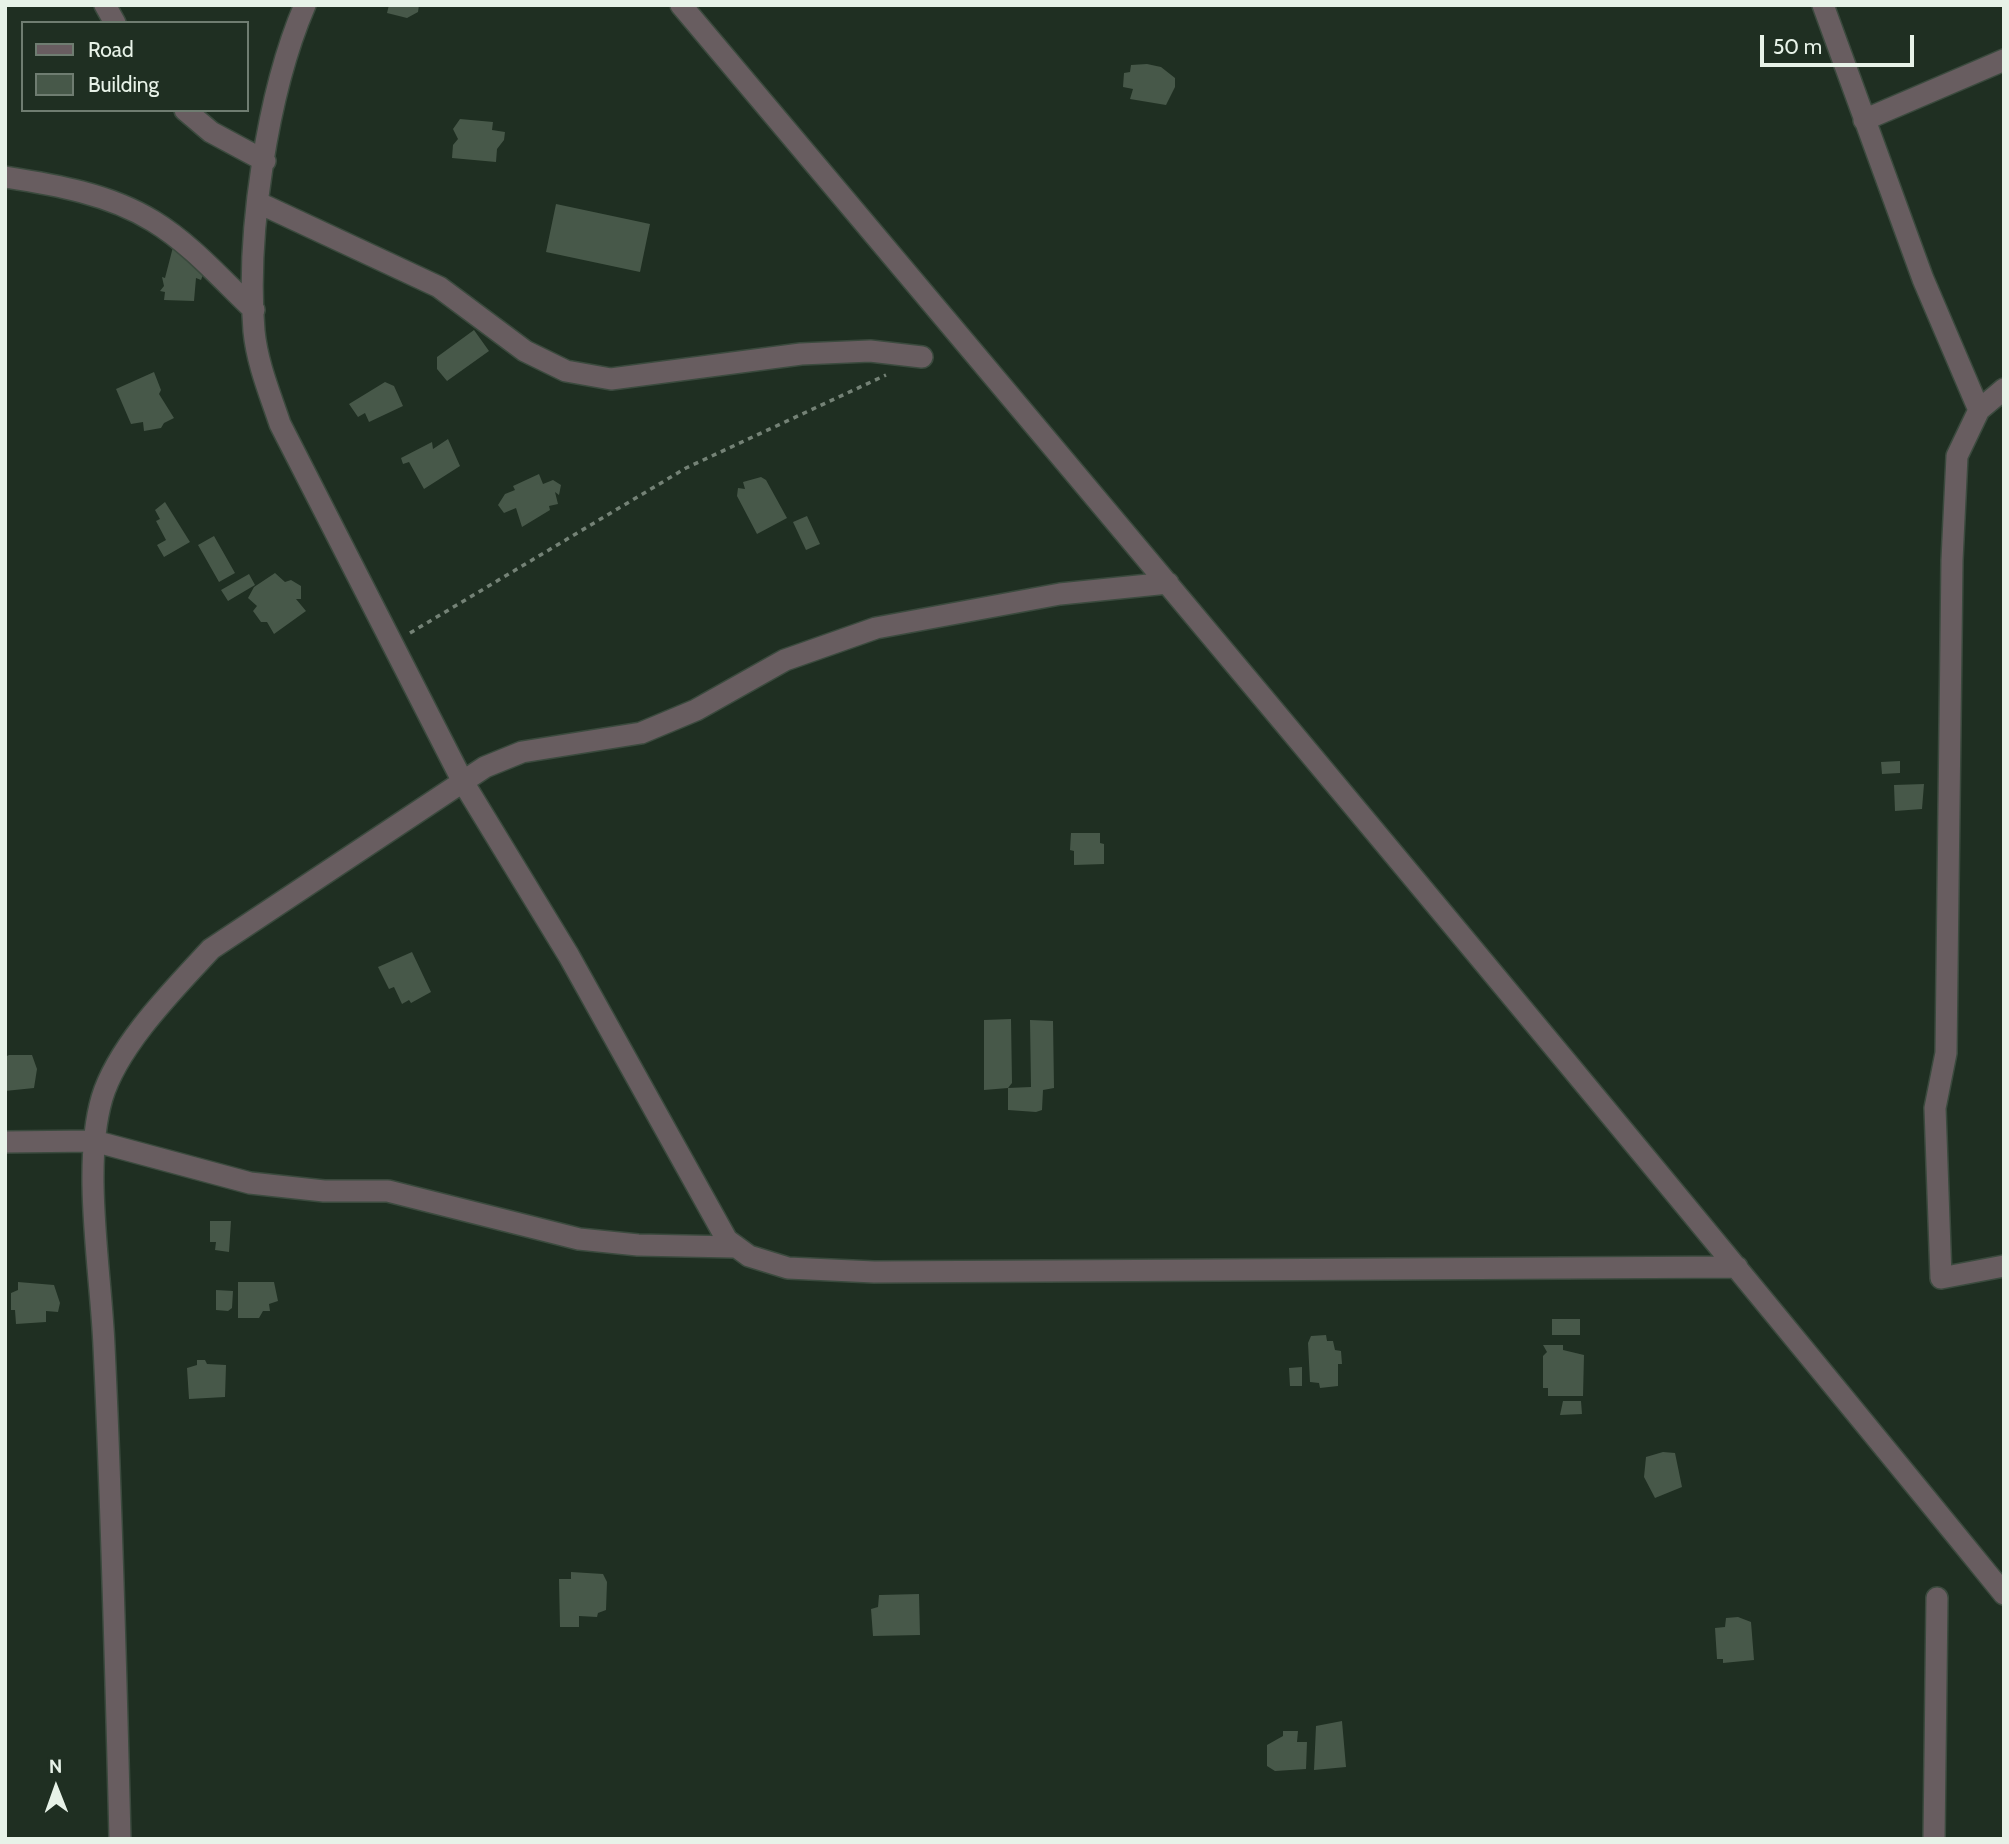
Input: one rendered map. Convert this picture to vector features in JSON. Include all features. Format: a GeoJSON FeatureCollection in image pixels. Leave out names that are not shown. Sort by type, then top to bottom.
{"type":"FeatureCollection","features":[{"type":"Feature","properties":{"kind":"street"},"geometry":{"type":"LineString","coordinates":[[104,5],[114,21]]}},
{"type":"Feature","properties":{"kind":"street"},"geometry":{"type":"LineString","coordinates":[[305,5],[286,53],[259,203],[254,332],[262,369],[280,424],[463,782],[569,956],[706,1207],[733,1247],[749,1256],[788,1268],[874,1272],[1737,1267]]}},
{"type":"Feature","properties":{"kind":"street"},"geometry":{"type":"LineString","coordinates":[[681,5],[1168,583],[1737,1267],[2004,1594]]}},
{"type":"Feature","properties":{"kind":"street"},"geometry":{"type":"LineString","coordinates":[[1823,5],[1923,279],[1979,410]]}},
{"type":"Feature","properties":{"kind":"street"},"geometry":{"type":"LineString","coordinates":[[1864,120],[2004,60]]}},
{"type":"Feature","properties":{"kind":"street"},"geometry":{"type":"LineString","coordinates":[[187,112],[211,132],[265,161]]}},
{"type":"Feature","properties":{"kind":"street"},"geometry":{"type":"LineString","coordinates":[[5,177],[89,193],[153,221],[200,258],[254,310]]}},
{"type":"Feature","properties":{"kind":"street"},"geometry":{"type":"LineString","coordinates":[[259,203],[439,287],[525,351],[566,371],[611,379],[801,354],[870,351],[922,357]]}},
{"type":"Feature","properties":{"kind":"street"},"geometry":{"type":"LineString","coordinates":[[2004,389],[1979,410],[1957,456],[1952,559],[1946,1053],[1935,1108],[1941,1278],[2004,1266]]}},
{"type":"Feature","properties":{"kind":"street"},"geometry":{"type":"LineString","coordinates":[[120,1839],[104,1346],[94,1141],[103,1096],[127,1049],[211,949],[485,767],[522,752],[641,733],[696,710],[785,660],[876,628],[1060,594],[1168,583]]}},
{"type":"Feature","properties":{"kind":"street"},"geometry":{"type":"LineString","coordinates":[[5,1142],[94,1141],[250,1183],[324,1191],[388,1191],[417,1196],[532,1230],[579,1239],[638,1245],[733,1247]]}},
{"type":"Feature","properties":{"kind":"street"},"geometry":{"type":"LineString","coordinates":[[1934,1839],[1937,1598]]}},
{"type":"Feature","properties":{"kind":"path"},"geometry":{"type":"LineString","coordinates":[[391,645],[686,468],[887,374]]}},
{"type":"Feature","properties":{"kind":"building"},"geometry":{"type":"Polygon","coordinates":[[[389,5],[419,5],[418,12],[407,18],[387,13],[389,5]]]}},
{"type":"Feature","properties":{"kind":"building"},"geometry":{"type":"Polygon","coordinates":[[[1131,65],[1161,67],[1175,78],[1175,87],[1166,105],[1130,99],[1133,89],[1123,87],[1124,73],[1130,72],[1131,65]]]}},
{"type":"Feature","properties":{"kind":"building"},"geometry":{"type":"Polygon","coordinates":[[[460,119],[493,122],[492,130],[505,132],[504,140],[497,149],[496,162],[452,158],[453,145],[458,139],[453,129],[460,119]]]}},
{"type":"Feature","properties":{"kind":"building"},"geometry":{"type":"Polygon","coordinates":[[[556,204],[650,224],[640,272],[546,252],[556,204]]]}},
{"type":"Feature","properties":{"kind":"building"},"geometry":{"type":"Polygon","coordinates":[[[173,247],[204,272],[201,280],[196,278],[194,301],[164,300],[165,292],[160,291],[164,286],[162,277],[165,278],[173,247]]]}},
{"type":"Feature","properties":{"kind":"building"},"geometry":{"type":"Polygon","coordinates":[[[474,330],[489,351],[447,381],[437,369],[437,357],[474,330]]]}},
{"type":"Feature","properties":{"kind":"building"},"geometry":{"type":"Polygon","coordinates":[[[154,372],[161,390],[159,394],[174,418],[164,423],[161,428],[144,431],[143,422],[131,424],[116,389],[154,372]]]}},
{"type":"Feature","properties":{"kind":"building"},"geometry":{"type":"Polygon","coordinates":[[[385,382],[394,386],[403,406],[369,422],[365,413],[358,417],[349,404],[385,382]]]}},
{"type":"Feature","properties":{"kind":"building"},"geometry":{"type":"Polygon","coordinates":[[[448,439],[460,466],[424,489],[409,462],[403,464],[401,458],[432,442],[433,449],[448,439]]]}},
{"type":"Feature","properties":{"kind":"building"},"geometry":{"type":"Polygon","coordinates":[[[539,474],[543,484],[553,480],[561,485],[559,495],[555,492],[558,504],[549,506],[550,510],[522,527],[516,508],[504,513],[498,505],[505,494],[515,490],[513,486],[539,474]]]}},
{"type":"Feature","properties":{"kind":"building"},"geometry":{"type":"Polygon","coordinates":[[[761,477],[766,480],[787,518],[757,534],[737,496],[738,488],[745,489],[743,482],[761,477]]]}},
{"type":"Feature","properties":{"kind":"building"},"geometry":{"type":"Polygon","coordinates":[[[165,502],[190,542],[164,557],[157,545],[166,540],[156,521],[160,519],[155,510],[165,502]]]}},
{"type":"Feature","properties":{"kind":"building"},"geometry":{"type":"Polygon","coordinates":[[[807,516],[820,544],[806,550],[793,522],[807,516]]]}},
{"type":"Feature","properties":{"kind":"building"},"geometry":{"type":"Polygon","coordinates":[[[214,536],[235,573],[219,582],[198,545],[214,536]]]}},
{"type":"Feature","properties":{"kind":"building"},"geometry":{"type":"Polygon","coordinates":[[[275,573],[285,582],[291,580],[301,586],[301,599],[296,599],[306,611],[274,634],[267,622],[261,622],[253,611],[257,606],[248,598],[254,587],[275,573]]]}},
{"type":"Feature","properties":{"kind":"building"},"geometry":{"type":"Polygon","coordinates":[[[249,574],[255,585],[228,601],[221,590],[249,574]]]}},
{"type":"Feature","properties":{"kind":"building"},"geometry":{"type":"Polygon","coordinates":[[[1900,761],[1900,773],[1882,774],[1881,762],[1900,761]]]}},
{"type":"Feature","properties":{"kind":"building"},"geometry":{"type":"Polygon","coordinates":[[[1924,784],[1922,809],[1895,811],[1894,785],[1924,784]]]}},
{"type":"Feature","properties":{"kind":"building"},"geometry":{"type":"Polygon","coordinates":[[[1071,833],[1100,833],[1100,843],[1104,844],[1104,864],[1074,865],[1074,851],[1070,850],[1071,833]]]}},
{"type":"Feature","properties":{"kind":"building"},"geometry":{"type":"Polygon","coordinates":[[[412,952],[431,992],[411,1003],[409,1000],[402,1004],[394,987],[389,989],[378,967],[412,952]]]}},
{"type":"Feature","properties":{"kind":"building"},"geometry":{"type":"Polygon","coordinates":[[[1011,1019],[1012,1083],[1008,1088],[984,1090],[984,1020],[1011,1019]]]}},
{"type":"Feature","properties":{"kind":"building"},"geometry":{"type":"Polygon","coordinates":[[[1030,1020],[1053,1021],[1054,1088],[1043,1090],[1042,1110],[1008,1110],[1008,1088],[1031,1087],[1030,1020]]]}},
{"type":"Feature","properties":{"kind":"building"},"geometry":{"type":"Polygon","coordinates":[[[32,1055],[37,1069],[34,1088],[5,1091],[5,1057],[32,1055]]]}},
{"type":"Feature","properties":{"kind":"building"},"geometry":{"type":"Polygon","coordinates":[[[210,1221],[231,1221],[229,1252],[215,1250],[216,1242],[210,1242],[210,1221]]]}},
{"type":"Feature","properties":{"kind":"building"},"geometry":{"type":"Polygon","coordinates":[[[18,1282],[54,1285],[60,1303],[58,1312],[46,1311],[46,1322],[16,1324],[15,1310],[11,1310],[11,1293],[18,1290],[18,1282]]]}},
{"type":"Feature","properties":{"kind":"building"},"geometry":{"type":"Polygon","coordinates":[[[238,1282],[274,1282],[278,1301],[269,1304],[270,1311],[263,1311],[259,1318],[238,1318],[238,1282]]]}},
{"type":"Feature","properties":{"kind":"building"},"geometry":{"type":"Polygon","coordinates":[[[216,1290],[233,1291],[232,1308],[228,1311],[216,1310],[216,1290]]]}},
{"type":"Feature","properties":{"kind":"building"},"geometry":{"type":"Polygon","coordinates":[[[1552,1319],[1580,1319],[1580,1335],[1552,1335],[1552,1319]]]}},
{"type":"Feature","properties":{"kind":"building"},"geometry":{"type":"Polygon","coordinates":[[[1326,1335],[1327,1341],[1333,1341],[1335,1350],[1341,1351],[1342,1364],[1338,1364],[1338,1386],[1320,1388],[1319,1383],[1310,1382],[1308,1343],[1311,1336],[1326,1335]]]}},
{"type":"Feature","properties":{"kind":"building"},"geometry":{"type":"Polygon","coordinates":[[[1543,1345],[1563,1345],[1563,1350],[1584,1355],[1583,1396],[1548,1396],[1548,1388],[1543,1388],[1543,1356],[1547,1352],[1543,1345]]]}},
{"type":"Feature","properties":{"kind":"building"},"geometry":{"type":"Polygon","coordinates":[[[197,1360],[205,1360],[207,1364],[226,1365],[225,1397],[189,1399],[187,1368],[197,1365],[197,1360]]]}},
{"type":"Feature","properties":{"kind":"building"},"geometry":{"type":"Polygon","coordinates":[[[1302,1367],[1302,1386],[1290,1386],[1289,1368],[1302,1367]]]}},
{"type":"Feature","properties":{"kind":"building"},"geometry":{"type":"Polygon","coordinates":[[[1563,1401],[1581,1401],[1582,1414],[1560,1415],[1563,1401]]]}},
{"type":"Feature","properties":{"kind":"building"},"geometry":{"type":"Polygon","coordinates":[[[1663,1452],[1675,1453],[1682,1487],[1655,1498],[1644,1477],[1646,1457],[1663,1452]]]}},
{"type":"Feature","properties":{"kind":"building"},"geometry":{"type":"Polygon","coordinates":[[[571,1572],[603,1574],[607,1582],[606,1610],[598,1613],[597,1617],[579,1616],[579,1627],[560,1627],[559,1579],[571,1579],[571,1572]]]}},
{"type":"Feature","properties":{"kind":"building"},"geometry":{"type":"Polygon","coordinates":[[[919,1594],[920,1635],[873,1636],[871,1609],[878,1607],[879,1595],[919,1594]]]}},
{"type":"Feature","properties":{"kind":"building"},"geometry":{"type":"Polygon","coordinates":[[[1738,1617],[1751,1622],[1754,1660],[1723,1663],[1723,1659],[1717,1659],[1715,1628],[1725,1627],[1726,1618],[1738,1617]]]}},
{"type":"Feature","properties":{"kind":"building"},"geometry":{"type":"Polygon","coordinates":[[[1342,1721],[1346,1767],[1314,1770],[1316,1726],[1342,1721]]]}},
{"type":"Feature","properties":{"kind":"building"},"geometry":{"type":"Polygon","coordinates":[[[1283,1731],[1298,1731],[1297,1742],[1307,1742],[1306,1769],[1275,1771],[1267,1766],[1267,1745],[1283,1736],[1283,1731]]]}}]}
